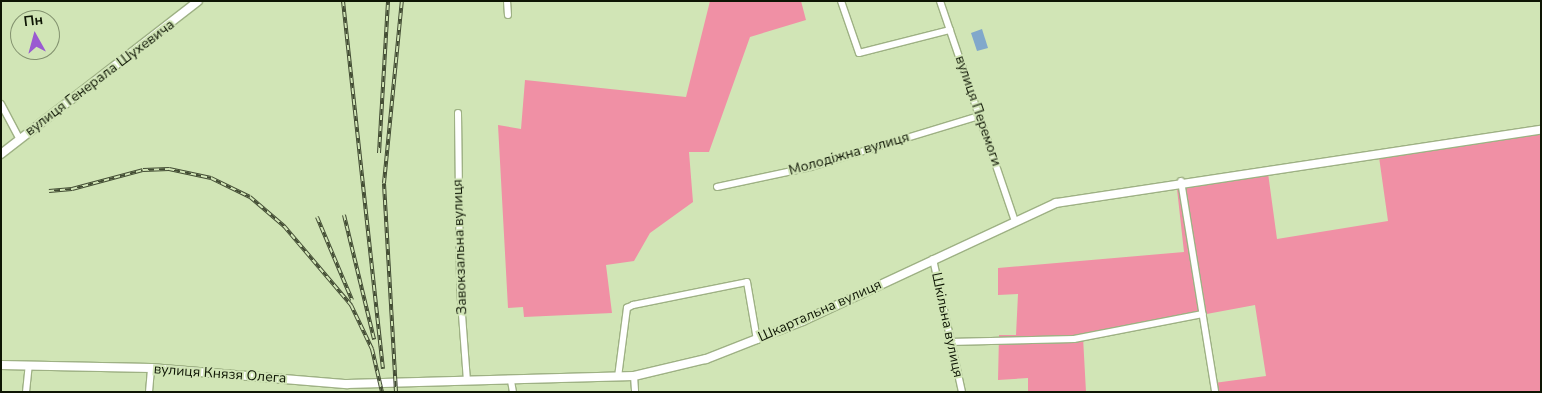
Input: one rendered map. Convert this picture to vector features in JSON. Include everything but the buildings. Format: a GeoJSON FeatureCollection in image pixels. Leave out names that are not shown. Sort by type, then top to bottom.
{"type":"FeatureCollection","features":[{"type":"Feature","properties":{"kind":"street","name":"вулиця Генерала Шухевича"},"geometry":{"type":"LineString","coordinates":[[1,154],[19,138],[198,1]]}},
{"type":"Feature","properties":{"kind":"street"},"geometry":{"type":"LineString","coordinates":[[507,1],[508,15]]}},
{"type":"Feature","properties":{"kind":"street"},"geometry":{"type":"LineString","coordinates":[[841,1],[859,53],[950,30]]}},
{"type":"Feature","properties":{"kind":"street","name":"вулиця Перемоги"},"geometry":{"type":"LineString","coordinates":[[940,1],[1015,221]]}},
{"type":"Feature","properties":{"kind":"street"},"geometry":{"type":"LineString","coordinates":[[1,104],[19,138]]}},
{"type":"Feature","properties":{"kind":"street","name":"Завокзальна вулиця"},"geometry":{"type":"LineString","coordinates":[[458,113],[460,278],[467,381]]}},
{"type":"Feature","properties":{"kind":"street","name":"Молодіжна вулиця"},"geometry":{"type":"LineString","coordinates":[[717,187],[811,167],[979,116]]}},
{"type":"Feature","properties":{"kind":"street","name":"Шкартальна вулиця"},"geometry":{"type":"LineString","coordinates":[[618,377],[634,376],[706,359],[757,340],[1056,203],[1181,181],[1541,130]]}},
{"type":"Feature","properties":{"kind":"street"},"geometry":{"type":"LineString","coordinates":[[1181,181],[1215,392]]}},
{"type":"Feature","properties":{"kind":"street","name":"Шкільна вулиця"},"geometry":{"type":"LineString","coordinates":[[933,259],[949,342],[962,392]]}},
{"type":"Feature","properties":{"kind":"street"},"geometry":{"type":"LineString","coordinates":[[618,377],[627,308],[633,305],[747,282],[757,340]]}},
{"type":"Feature","properties":{"kind":"street"},"geometry":{"type":"LineString","coordinates":[[949,342],[1074,339],[1203,314]]}},
{"type":"Feature","properties":{"kind":"street","name":"вулиця Князя Олега"},"geometry":{"type":"LineString","coordinates":[[1,365],[151,368],[348,388],[467,381],[618,377]]}},
{"type":"Feature","properties":{"kind":"street"},"geometry":{"type":"LineString","coordinates":[[26,392],[29,365]]}},
{"type":"Feature","properties":{"kind":"street"},"geometry":{"type":"LineString","coordinates":[[150,392],[151,368]]}},
{"type":"Feature","properties":{"kind":"street"},"geometry":{"type":"LineString","coordinates":[[634,376],[635,392]]}},
{"type":"Feature","properties":{"kind":"street"},"geometry":{"type":"LineString","coordinates":[[511,381],[513,392]]}},
{"type":"Feature","properties":{"kind":"shaded area"},"geometry":{"type":"Polygon","coordinates":[[[710,1],[801,1],[806,20],[750,37],[709,152],[689,152],[693,202],[650,233],[634,261],[606,265],[612,313],[524,317],[523,307],[508,308],[498,125],[521,129],[525,80],[686,97],[710,1]]]}},
{"type":"Feature","properties":{"kind":"shaded area"},"geometry":{"type":"Polygon","coordinates":[[[1541,133],[1541,392],[1215,392],[1214,383],[1266,376],[1255,305],[1083,337],[1086,392],[1028,392],[1028,378],[998,380],[999,335],[1016,335],[1018,294],[998,295],[998,268],[1184,252],[1177,189],[1268,173],[1277,239],[1388,221],[1379,157],[1541,133]]]}},
{"type":"Feature","properties":{"kind":"railway"},"geometry":{"type":"LineString","coordinates":[[343,1],[383,369]]}},
{"type":"Feature","properties":{"kind":"railway"},"geometry":{"type":"LineString","coordinates":[[379,153],[388,1]]}},
{"type":"Feature","properties":{"kind":"railway"},"geometry":{"type":"LineString","coordinates":[[396,392],[384,183],[402,1]]}},
{"type":"Feature","properties":{"kind":"railway"},"geometry":{"type":"LineString","coordinates":[[49,191],[72,189],[143,170],[169,169],[211,178],[250,197],[284,226],[351,305],[372,349],[382,392]]}},
{"type":"Feature","properties":{"kind":"railway"},"geometry":{"type":"LineString","coordinates":[[344,215],[374,339]]}},
{"type":"Feature","properties":{"kind":"railway"},"geometry":{"type":"LineString","coordinates":[[317,217],[352,300]]}}]}
